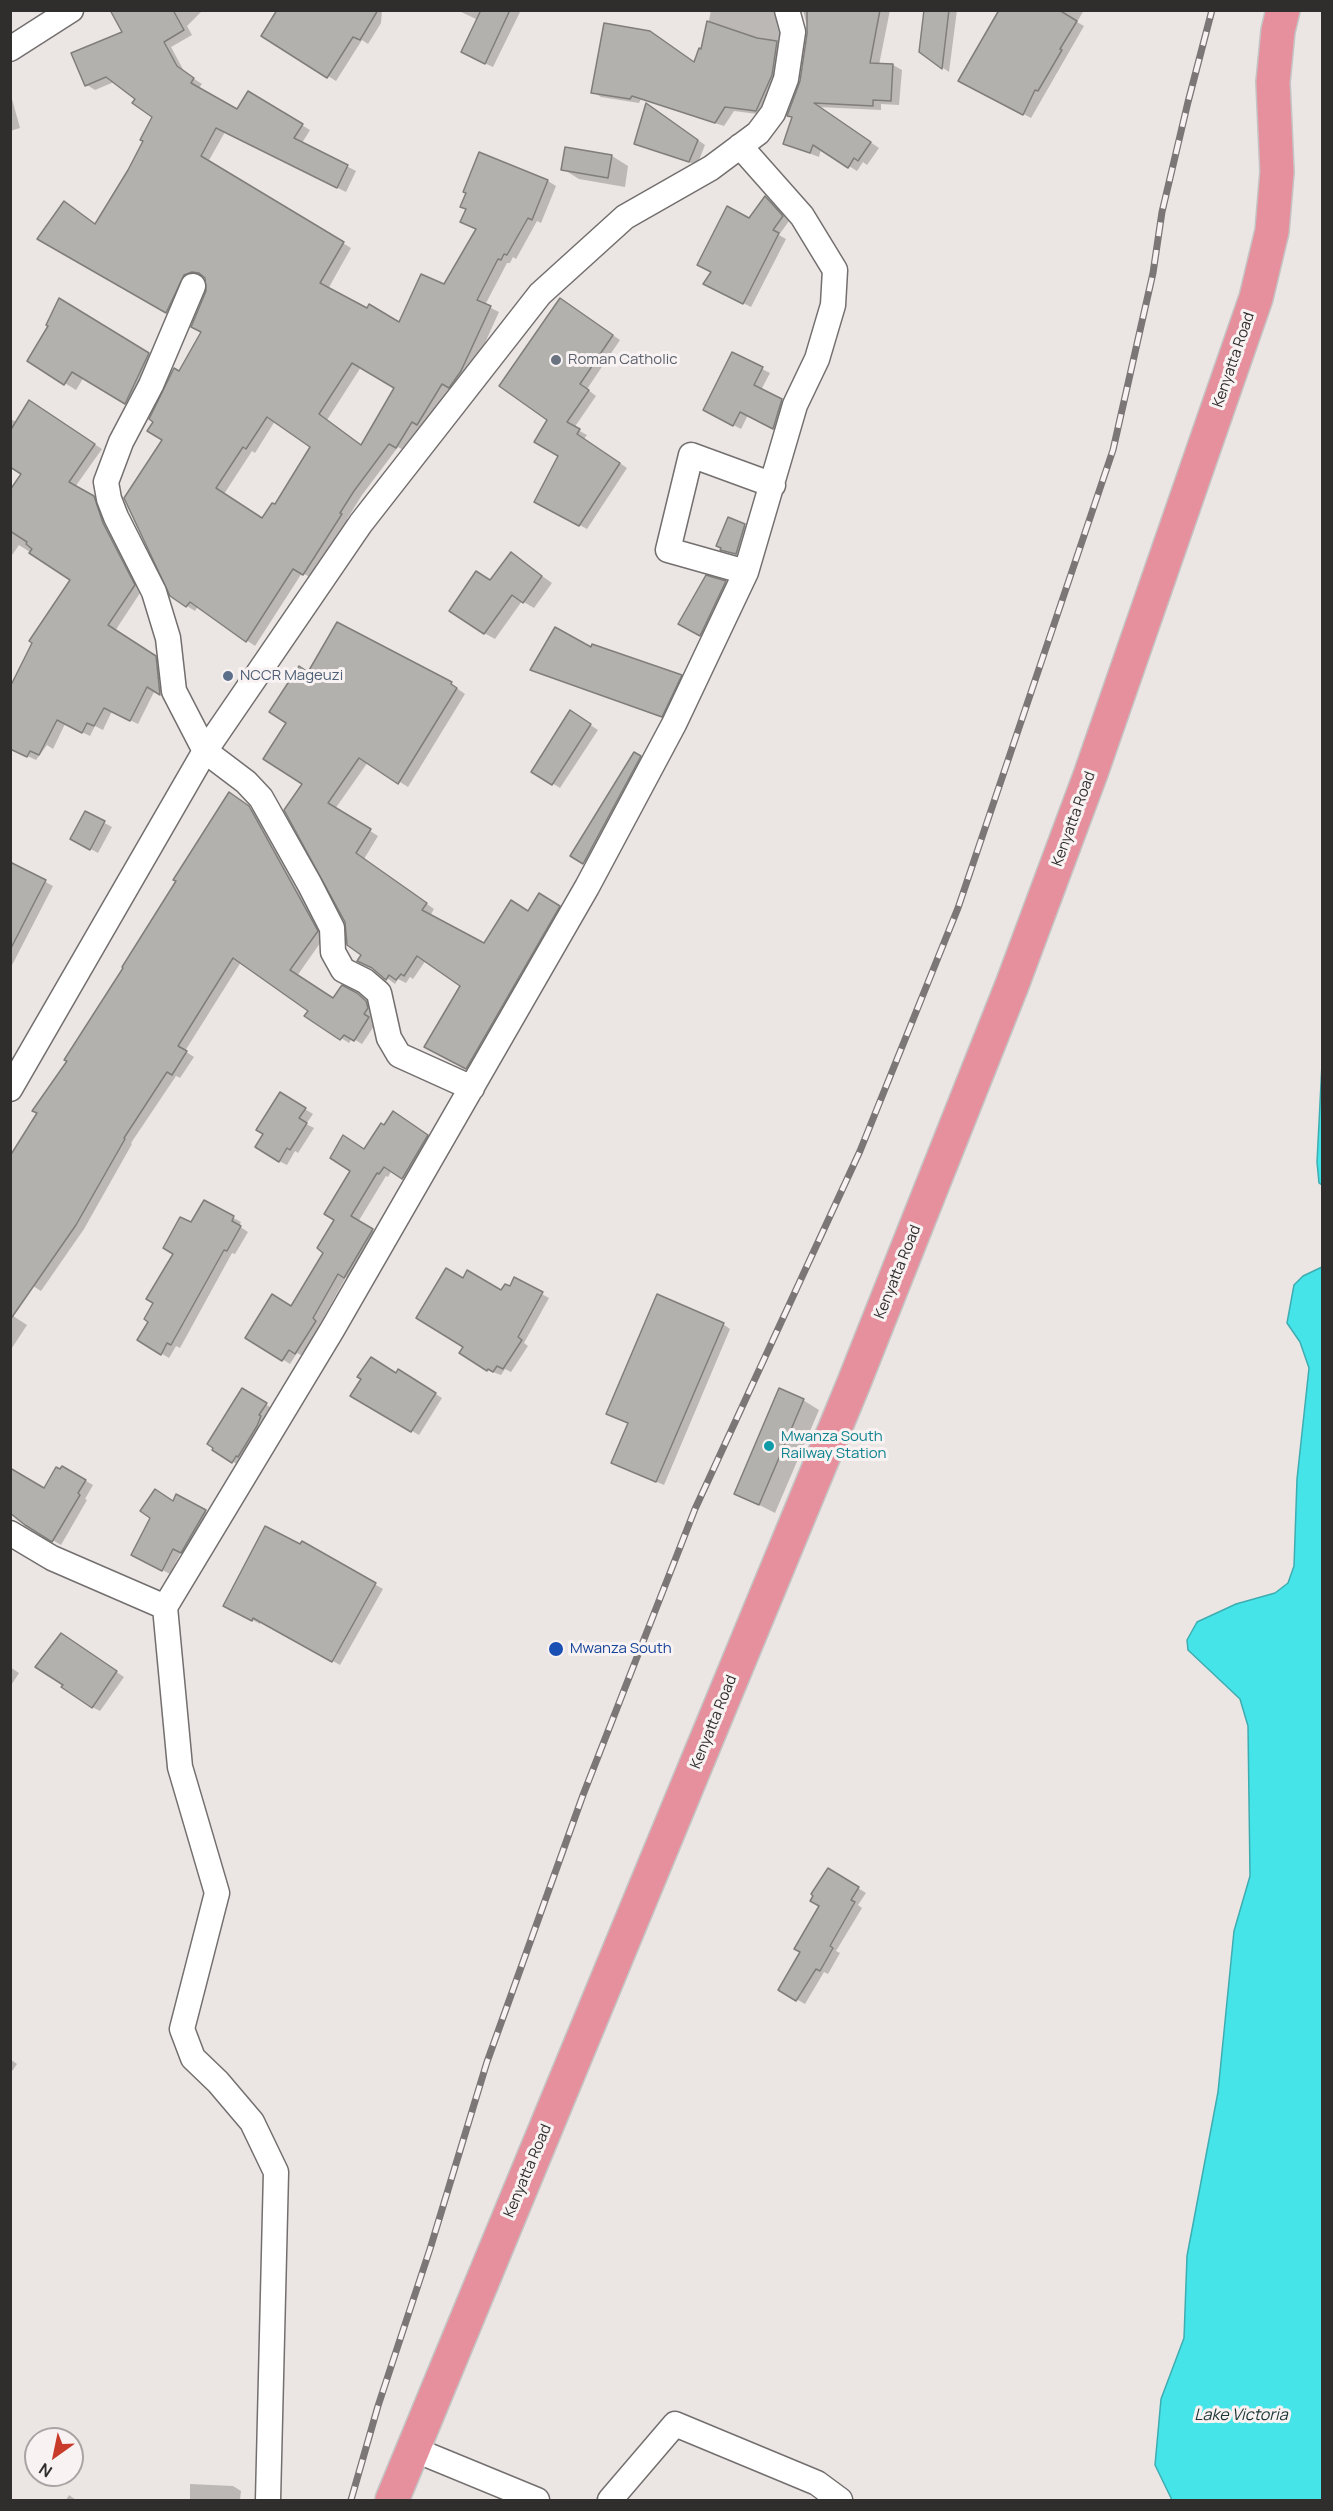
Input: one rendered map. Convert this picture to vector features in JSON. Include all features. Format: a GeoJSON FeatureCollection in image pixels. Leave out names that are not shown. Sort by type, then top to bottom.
{"type":"FeatureCollection","features":[{"type":"Feature","properties":{"kind":"highway","name":"Kenyatta Road"},"geometry":{"type":"LineString","coordinates":[[392,2500],[857,1373],[1012,985],[1091,773],[1256,298],[1272,231],[1277,172],[1273,82],[1278,31],[1283,10]]}},
{"type":"Feature","properties":{"kind":"street"},"geometry":{"type":"LineString","coordinates":[[10,48],[71,10]]}},
{"type":"Feature","properties":{"kind":"street"},"geometry":{"type":"LineString","coordinates":[[10,1089],[205,751],[361,523],[540,294],[625,217],[711,168],[758,133],[773,113],[786,78],[793,32],[787,10]]}},
{"type":"Feature","properties":{"kind":"street"},"geometry":{"type":"LineString","coordinates":[[268,2500],[276,2172],[252,2122],[218,2082],[193,2058],[182,2029],[217,1893],[180,1767],[165,1607],[332,1330],[587,887],[663,744],[746,572],[795,405],[817,360],[833,305],[835,270],[802,216],[740,146]]}},
{"type":"Feature","properties":{"kind":"street"},"geometry":{"type":"LineString","coordinates":[[193,286],[151,385],[121,442],[106,483],[116,517],[154,592],[168,638],[174,691],[205,751],[246,782],[261,798],[332,928],[333,952],[344,970],[365,981],[379,993],[389,1038],[399,1055],[472,1088]]}},
{"type":"Feature","properties":{"kind":"street"},"geometry":{"type":"LineString","coordinates":[[746,572],[668,550],[691,455],[773,485]]}},
{"type":"Feature","properties":{"kind":"street"},"geometry":{"type":"LineString","coordinates":[[10,1533],[52,1558],[165,1607]]}},
{"type":"Feature","properties":{"kind":"street"},"geometry":{"type":"LineString","coordinates":[[610,2500],[675,2424],[817,2483],[840,2500]]}},
{"type":"Feature","properties":{"kind":"street"},"geometry":{"type":"LineString","coordinates":[[413,2449],[537,2500]]}},
{"type":"Feature","properties":{"kind":"water"},"geometry":{"type":"Polygon","coordinates":[[[1322,1064],[1322,1185],[1319,1183],[1317,1162],[1322,1064]]]}},
{"type":"Feature","properties":{"kind":"water","name":"Lake Victoria"},"geometry":{"type":"Polygon","coordinates":[[[1322,1267],[1322,2500],[1172,2500],[1155,2465],[1161,2399],[1184,2338],[1187,2256],[1218,2092],[1234,1931],[1250,1876],[1248,1726],[1240,1699],[1188,1650],[1187,1640],[1197,1622],[1236,1604],[1275,1593],[1288,1583],[1294,1566],[1297,1479],[1309,1368],[1300,1342],[1287,1323],[1294,1285],[1303,1276],[1322,1267]]]}},
{"type":"Feature","properties":{"kind":"building"},"geometry":{"type":"Polygon","coordinates":[[[110,10],[173,10],[184,30],[164,42],[177,66],[194,78],[191,83],[237,109],[248,91],[303,124],[294,138],[348,165],[337,188],[216,128],[201,156],[344,242],[320,283],[367,308],[369,304],[399,322],[421,274],[444,284],[476,229],[460,222],[466,209],[460,207],[466,193],[463,192],[479,152],[548,180],[532,220],[528,218],[507,255],[504,254],[501,260],[498,259],[477,300],[491,306],[461,371],[449,388],[442,384],[417,425],[412,422],[396,448],[389,444],[354,491],[303,575],[293,569],[246,642],[190,602],[186,607],[170,596],[124,498],[162,440],[147,431],[153,422],[149,419],[174,368],[179,371],[201,332],[191,327],[206,291],[205,278],[199,273],[192,272],[184,275],[166,313],[37,239],[64,201],[95,224],[143,141],[140,140],[152,117],[132,103],[135,99],[106,77],[85,86],[71,53],[122,32],[110,10]],[[352,363],[319,414],[361,445],[394,388],[352,363]],[[267,417],[246,449],[243,447],[216,488],[262,518],[272,503],[275,504],[310,447],[267,417]]]}},
{"type":"Feature","properties":{"kind":"building"},"geometry":{"type":"Polygon","coordinates":[[[277,10],[378,10],[360,40],[353,37],[327,78],[261,36],[277,10]]]}},
{"type":"Feature","properties":{"kind":"building"},"geometry":{"type":"Polygon","coordinates":[[[481,10],[510,10],[485,64],[461,52],[481,10]]]}},
{"type":"Feature","properties":{"kind":"building"},"geometry":{"type":"Polygon","coordinates":[[[807,10],[880,10],[870,63],[893,64],[891,101],[873,100],[873,106],[814,103],[871,142],[858,161],[854,158],[848,168],[813,145],[810,153],[783,144],[792,117],[787,116],[800,81],[807,34],[807,10]]]}},
{"type":"Feature","properties":{"kind":"building"},"geometry":{"type":"Polygon","coordinates":[[[924,10],[949,10],[942,69],[919,52],[924,10]]]}},
{"type":"Feature","properties":{"kind":"building"},"geometry":{"type":"Polygon","coordinates":[[[999,10],[1059,10],[1077,21],[1038,91],[1035,90],[1023,115],[958,81],[999,10]]]}},
{"type":"Feature","properties":{"kind":"building"},"geometry":{"type":"Polygon","coordinates":[[[707,21],[757,38],[777,41],[772,75],[756,111],[725,107],[715,123],[632,96],[630,99],[591,93],[604,23],[650,31],[694,62],[699,48],[701,49],[707,21]]]}},
{"type":"Feature","properties":{"kind":"building"},"geometry":{"type":"Polygon","coordinates":[[[646,103],[698,140],[689,162],[634,144],[646,103]]]}},
{"type":"Feature","properties":{"kind":"building"},"geometry":{"type":"Polygon","coordinates":[[[565,147],[612,155],[608,178],[561,170],[565,147]]]}},
{"type":"Feature","properties":{"kind":"building"},"geometry":{"type":"Polygon","coordinates":[[[765,196],[783,216],[773,230],[779,233],[743,304],[703,284],[711,272],[697,265],[727,206],[749,218],[765,196]]]}},
{"type":"Feature","properties":{"kind":"building"},"geometry":{"type":"Polygon","coordinates":[[[59,298],[149,353],[125,404],[72,372],[64,385],[27,361],[48,326],[46,325],[59,298]]]}},
{"type":"Feature","properties":{"kind":"building"},"geometry":{"type":"Polygon","coordinates":[[[560,298],[613,335],[580,384],[589,390],[567,422],[580,429],[577,434],[620,463],[579,526],[534,502],[558,456],[534,442],[547,420],[499,386],[560,298]]]}},
{"type":"Feature","properties":{"kind":"building"},"geometry":{"type":"Polygon","coordinates":[[[732,352],[763,367],[754,385],[782,399],[773,429],[740,412],[733,426],[703,410],[732,352]]]}},
{"type":"Feature","properties":{"kind":"building"},"geometry":{"type":"Polygon","coordinates":[[[29,400],[95,444],[69,482],[94,496],[103,523],[135,585],[108,625],[156,656],[160,695],[147,687],[130,721],[104,708],[94,726],[87,723],[82,733],[57,720],[39,755],[30,751],[27,757],[10,749],[10,687],[32,643],[29,641],[70,580],[29,553],[32,549],[26,544],[27,542],[10,531],[10,490],[21,474],[10,467],[10,431],[29,400]]]}},
{"type":"Feature","properties":{"kind":"building"},"geometry":{"type":"Polygon","coordinates":[[[728,517],[745,524],[736,554],[720,550],[721,548],[716,546],[728,517]]]}},
{"type":"Feature","properties":{"kind":"building"},"geometry":{"type":"Polygon","coordinates":[[[511,552],[542,576],[523,603],[512,595],[484,634],[449,611],[476,571],[490,580],[511,552]]]}},
{"type":"Feature","properties":{"kind":"building"},"geometry":{"type":"Polygon","coordinates":[[[706,575],[726,581],[700,636],[678,624],[706,575]]]}},
{"type":"Feature","properties":{"kind":"building"},"geometry":{"type":"Polygon","coordinates":[[[337,622],[452,682],[451,684],[457,688],[398,784],[359,758],[328,803],[371,829],[356,853],[427,903],[422,910],[484,943],[511,900],[528,911],[539,893],[560,906],[466,1069],[424,1047],[460,986],[417,956],[404,976],[401,974],[396,980],[389,975],[386,980],[372,968],[357,961],[361,955],[347,945],[345,922],[284,810],[302,784],[263,759],[286,723],[269,712],[299,666],[308,672],[337,622]]]}},
{"type":"Feature","properties":{"kind":"building"},"geometry":{"type":"Polygon","coordinates":[[[555,627],[591,647],[592,644],[682,675],[662,717],[530,670],[555,627]]]}},
{"type":"Feature","properties":{"kind":"building"},"geometry":{"type":"Polygon","coordinates":[[[570,710],[591,724],[552,785],[531,772],[570,710]]]}},
{"type":"Feature","properties":{"kind":"building"},"geometry":{"type":"Polygon","coordinates":[[[634,752],[641,756],[583,864],[570,856],[634,752]]]}},
{"type":"Feature","properties":{"kind":"building"},"geometry":{"type":"Polygon","coordinates":[[[229,792],[249,806],[318,931],[290,970],[333,998],[342,985],[357,993],[366,1001],[368,1008],[364,1014],[369,1017],[354,1041],[344,1035],[340,1040],[304,1016],[308,1011],[233,958],[178,1046],[187,1051],[172,1075],[167,1072],[124,1138],[76,1225],[10,1320],[10,1156],[37,1113],[32,1111],[67,1061],[64,1060],[123,968],[176,881],[173,880],[229,792]]]}},
{"type":"Feature","properties":{"kind":"building"},"geometry":{"type":"Polygon","coordinates":[[[85,811],[105,821],[90,850],[70,839],[85,811]]]}},
{"type":"Feature","properties":{"kind":"building"},"geometry":{"type":"Polygon","coordinates":[[[10,862],[46,880],[10,950],[10,862]]]}},
{"type":"Feature","properties":{"kind":"building"},"geometry":{"type":"Polygon","coordinates":[[[280,1092],[306,1108],[299,1118],[307,1123],[290,1150],[287,1148],[279,1162],[255,1147],[263,1134],[256,1130],[280,1092]]]}},
{"type":"Feature","properties":{"kind":"building"},"geometry":{"type":"Polygon","coordinates":[[[393,1111],[428,1135],[402,1179],[384,1167],[379,1174],[377,1173],[351,1216],[373,1229],[344,1278],[338,1274],[313,1318],[316,1321],[295,1354],[289,1350],[282,1361],[245,1338],[272,1294],[291,1306],[323,1253],[317,1248],[334,1220],[324,1214],[350,1171],[330,1158],[343,1135],[364,1149],[381,1123],[384,1125],[393,1111]]]}},
{"type":"Feature","properties":{"kind":"building"},"geometry":{"type":"Polygon","coordinates":[[[204,1200],[234,1216],[232,1221],[241,1226],[227,1251],[224,1250],[171,1345],[167,1343],[161,1355],[137,1340],[148,1322],[144,1319],[153,1303],[146,1299],[173,1254],[163,1248],[180,1217],[191,1222],[204,1200]]]}},
{"type":"Feature","properties":{"kind":"building"},"geometry":{"type":"Polygon","coordinates":[[[446,1268],[463,1278],[467,1270],[501,1290],[505,1284],[510,1286],[514,1277],[543,1292],[518,1337],[522,1340],[503,1369],[497,1366],[493,1372],[488,1369],[487,1371],[459,1353],[463,1347],[416,1318],[446,1268]]]}},
{"type":"Feature","properties":{"kind":"building"},"geometry":{"type":"Polygon","coordinates":[[[657,1294],[724,1323],[656,1482],[611,1463],[628,1423],[606,1414],[657,1294]]]}},
{"type":"Feature","properties":{"kind":"building"},"geometry":{"type":"Polygon","coordinates":[[[371,1357],[396,1373],[398,1369],[436,1393],[411,1432],[350,1396],[361,1379],[357,1377],[371,1357]]]}},
{"type":"Feature","properties":{"kind":"building"},"geometry":{"type":"Polygon","coordinates":[[[242,1388],[267,1403],[259,1415],[261,1416],[257,1426],[232,1463],[207,1444],[242,1388]]]}},
{"type":"Feature","properties":{"kind":"building","name":"Mwanza South Railway Station"},"geometry":{"type":"Polygon","coordinates":[[[779,1388],[804,1399],[759,1505],[734,1494],[779,1388]]]}},
{"type":"Feature","properties":{"kind":"building"},"geometry":{"type":"Polygon","coordinates":[[[62,1466],[86,1480],[78,1493],[80,1495],[52,1542],[10,1513],[10,1468],[44,1488],[56,1467],[60,1469],[62,1466]]]}},
{"type":"Feature","properties":{"kind":"building"},"geometry":{"type":"Polygon","coordinates":[[[155,1489],[173,1501],[176,1494],[206,1510],[181,1553],[173,1549],[162,1571],[131,1555],[150,1518],[140,1511],[155,1489]]]}},
{"type":"Feature","properties":{"kind":"building"},"geometry":{"type":"Polygon","coordinates":[[[265,1526],[300,1544],[302,1541],[376,1583],[332,1662],[253,1618],[252,1621],[223,1606],[265,1526]]]}},
{"type":"Feature","properties":{"kind":"building"},"geometry":{"type":"Polygon","coordinates":[[[61,1633],[117,1671],[92,1708],[35,1667],[61,1633]]]}},
{"type":"Feature","properties":{"kind":"building"},"geometry":{"type":"Polygon","coordinates":[[[828,1868],[859,1887],[851,1900],[855,1902],[830,1946],[833,1948],[820,1971],[816,1969],[796,2001],[778,1990],[800,1952],[794,1949],[819,1906],[810,1901],[813,1896],[811,1894],[828,1868]]]}},
{"type":"Feature","properties":{"kind":"railway"},"geometry":{"type":"LineString","coordinates":[[351,2500],[378,2406],[430,2249],[487,2062],[583,1795],[695,1509],[860,1151],[958,908],[1113,450],[1153,273],[1162,212],[1212,10]]}},
{"type":"Feature","properties":{"kind":"place","name":"Roman Catholic"},"geometry":{"type":"Point","coordinates":[556,360]}},
{"type":"Feature","properties":{"kind":"place","name":"NCCR Mageuzi"},"geometry":{"type":"Point","coordinates":[228,676]}},
{"type":"Feature","properties":{"kind":"place","name":"Mwanza South Railway Station"},"geometry":{"type":"Point","coordinates":[769,1446]}},
{"type":"Feature","properties":{"kind":"place","name":"Mwanza South"},"geometry":{"type":"Point","coordinates":[556,1649]}}]}
